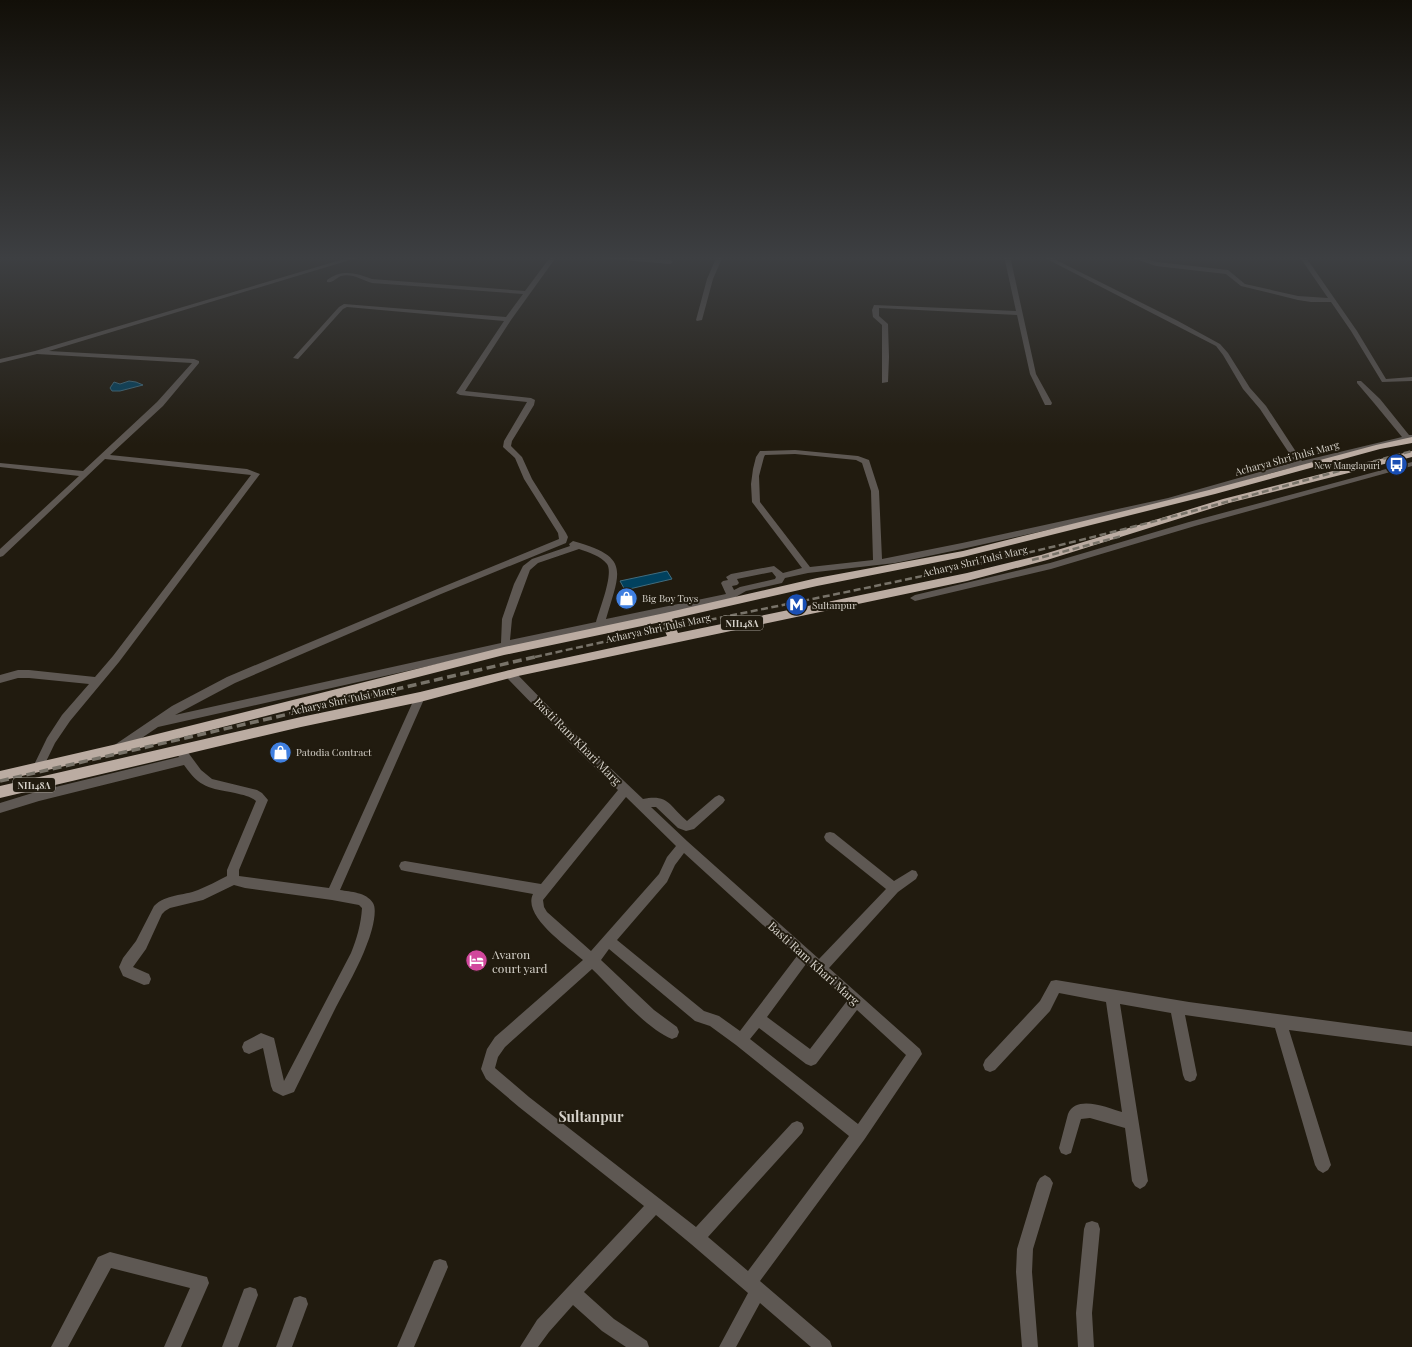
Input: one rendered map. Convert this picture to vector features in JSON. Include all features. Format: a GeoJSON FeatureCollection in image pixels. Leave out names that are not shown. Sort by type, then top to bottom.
{"type":"FeatureCollection","features":[{"type":"Feature","properties":{"kind":"highway","name":"Acharya Shri Tulsi Marg"},"geometry":{"type":"LineString","coordinates":[[0,776],[117,749],[505,648],[665,617],[817,582],[963,554],[1212,492],[1410,438]]}},
{"type":"Feature","properties":{"kind":"highway","name":"Acharya Shri Tulsi Marg"},"geometry":{"type":"LineString","coordinates":[[0,792],[183,755],[510,674],[967,577],[1043,558],[1226,501],[1412,454]]}},
{"type":"Feature","properties":{"kind":"highway"},"geometry":{"type":"LineString","coordinates":[[665,617],[674,638]]}},
{"type":"Feature","properties":{"kind":"street"},"geometry":{"type":"LineString","coordinates":[[0,361],[37,352],[149,319]]}},
{"type":"Feature","properties":{"kind":"street"},"geometry":{"type":"LineString","coordinates":[[296,358],[332,319]]}},
{"type":"Feature","properties":{"kind":"street"},"geometry":{"type":"LineString","coordinates":[[507,319],[460,393],[531,400],[530,405],[508,441],[507,447],[518,457],[528,479],[562,533],[564,540]]}},
{"type":"Feature","properties":{"kind":"street"},"geometry":{"type":"LineString","coordinates":[[879,319],[886,324],[884,382]]}},
{"type":"Feature","properties":{"kind":"street"},"geometry":{"type":"LineString","coordinates":[[1020,319],[1035,380],[1048,403]]}},
{"type":"Feature","properties":{"kind":"street"},"geometry":{"type":"LineString","coordinates":[[1170,319],[1223,349],[1237,374],[1263,408],[1300,464]]}},
{"type":"Feature","properties":{"kind":"street"},"geometry":{"type":"LineString","coordinates":[[1345,319],[1384,381],[1412,379]]}},
{"type":"Feature","properties":{"kind":"street"},"geometry":{"type":"LineString","coordinates":[[0,554],[160,404],[197,362],[37,352]]}},
{"type":"Feature","properties":{"kind":"street"},"geometry":{"type":"LineString","coordinates":[[781,576],[808,570],[878,562],[954,548],[1169,500],[1273,470],[1410,438],[1359,382]]}},
{"type":"Feature","properties":{"kind":"street"},"geometry":{"type":"LineString","coordinates":[[808,570],[756,502],[754,490],[758,460],[763,453],[795,452],[858,458],[866,462],[876,491],[878,562]]}},
{"type":"Feature","properties":{"kind":"street"},"geometry":{"type":"LineString","coordinates":[[38,767],[60,727],[120,654],[256,474],[247,471],[104,457]]}},
{"type":"Feature","properties":{"kind":"street"},"geometry":{"type":"LineString","coordinates":[[915,598],[1051,566],[1186,526],[1412,464]]}},
{"type":"Feature","properties":{"kind":"street"},"geometry":{"type":"LineString","coordinates":[[0,465],[85,474]]}},
{"type":"Feature","properties":{"kind":"street"},"geometry":{"type":"LineString","coordinates":[[564,540],[607,559],[613,567],[613,580],[600,624]]}},
{"type":"Feature","properties":{"kind":"street"},"geometry":{"type":"LineString","coordinates":[[117,749],[176,709],[238,677],[438,592],[559,544],[564,540]]}},
{"type":"Feature","properties":{"kind":"street"},"geometry":{"type":"LineString","coordinates":[[505,648],[507,619],[526,568],[535,560],[579,546]]}},
{"type":"Feature","properties":{"kind":"street"},"geometry":{"type":"LineString","coordinates":[[732,596],[726,583],[734,583],[731,578],[774,569],[781,576]]}},
{"type":"Feature","properties":{"kind":"street"},"geometry":{"type":"LineString","coordinates":[[152,724],[505,648],[600,624],[732,596],[743,589],[779,581],[781,576]]}},
{"type":"Feature","properties":{"kind":"street"},"geometry":{"type":"LineString","coordinates":[[0,679],[18,674],[29,674],[97,681]]}},
{"type":"Feature","properties":{"kind":"street","name":"Basti Ram Khari Marg"},"geometry":{"type":"LineString","coordinates":[[510,674],[581,747],[683,845],[915,1054],[754,1287],[726,1347]]}},
{"type":"Feature","properties":{"kind":"street"},"geometry":{"type":"LineString","coordinates":[[332,894],[420,697]]}},
{"type":"Feature","properties":{"kind":"street"},"geometry":{"type":"LineString","coordinates":[[0,808],[183,755],[208,783],[254,794],[262,800],[233,870],[233,879]]}},
{"type":"Feature","properties":{"kind":"street"},"geometry":{"type":"LineString","coordinates":[[626,789],[543,890],[537,898],[536,904],[538,910],[649,1015],[672,1032]]}},
{"type":"Feature","properties":{"kind":"street"},"geometry":{"type":"LineString","coordinates":[[641,804],[659,802],[686,826],[690,825],[719,800]]}},
{"type":"Feature","properties":{"kind":"street"},"geometry":{"type":"LineString","coordinates":[[830,837],[894,888]]}},
{"type":"Feature","properties":{"kind":"street"},"geometry":{"type":"LineString","coordinates":[[683,845],[671,861],[663,878],[609,942],[592,960],[500,1042],[492,1054],[488,1069],[494,1077],[524,1102],[697,1238],[824,1347]]}},
{"type":"Feature","properties":{"kind":"street"},"geometry":{"type":"LineString","coordinates":[[405,866],[543,890]]}},
{"type":"Feature","properties":{"kind":"street"},"geometry":{"type":"LineString","coordinates":[[820,968],[894,888],[912,875]]}},
{"type":"Feature","properties":{"kind":"street"},"geometry":{"type":"LineString","coordinates":[[144,979],[128,972],[126,967],[144,940],[158,910],[167,903],[200,896],[233,879],[245,883],[332,894],[363,900],[368,906],[369,914],[362,940],[289,1087],[283,1090],[278,1086],[269,1043],[261,1040],[249,1047]]}},
{"type":"Feature","properties":{"kind":"street"},"geometry":{"type":"LineString","coordinates":[[609,942],[700,1016],[714,1021],[741,1040],[859,1134]]}},
{"type":"Feature","properties":{"kind":"street"},"geometry":{"type":"LineString","coordinates":[[741,1040],[805,955]]}},
{"type":"Feature","properties":{"kind":"street"},"geometry":{"type":"LineString","coordinates":[[990,1065],[1045,1006],[1056,986],[1112,997],[1177,1007],[1412,1039]]}},
{"type":"Feature","properties":{"kind":"street"},"geometry":{"type":"LineString","coordinates":[[1112,997],[1140,1181]]}},
{"type":"Feature","properties":{"kind":"street"},"geometry":{"type":"LineString","coordinates":[[758,1018],[811,1059],[856,1000]]}},
{"type":"Feature","properties":{"kind":"street"},"geometry":{"type":"LineString","coordinates":[[1177,1007],[1190,1074]]}},
{"type":"Feature","properties":{"kind":"street"},"geometry":{"type":"LineString","coordinates":[[1280,1022],[1323,1165]]}},
{"type":"Feature","properties":{"kind":"street"},"geometry":{"type":"LineString","coordinates":[[1066,1148],[1076,1114],[1078,1112],[1090,1111],[1131,1122]]}},
{"type":"Feature","properties":{"kind":"street"},"geometry":{"type":"LineString","coordinates":[[697,1238],[797,1128]]}},
{"type":"Feature","properties":{"kind":"street"},"geometry":{"type":"LineString","coordinates":[[1030,1347],[1024,1272],[1025,1249],[1045,1183]]}},
{"type":"Feature","properties":{"kind":"street"},"geometry":{"type":"LineString","coordinates":[[528,1347],[543,1326],[572,1293],[655,1205]]}},
{"type":"Feature","properties":{"kind":"street"},"geometry":{"type":"LineString","coordinates":[[1086,1347],[1084,1312],[1092,1229]]}},
{"type":"Feature","properties":{"kind":"street"},"geometry":{"type":"LineString","coordinates":[[59,1347],[104,1263],[110,1260],[201,1283],[172,1347]]}},
{"type":"Feature","properties":{"kind":"street"},"geometry":{"type":"LineString","coordinates":[[405,1347],[440,1267]]}},
{"type":"Feature","properties":{"kind":"street"},"geometry":{"type":"LineString","coordinates":[[572,1293],[608,1326],[641,1347]]}},
{"type":"Feature","properties":{"kind":"street"},"geometry":{"type":"LineString","coordinates":[[230,1347],[250,1295]]}},
{"type":"Feature","properties":{"kind":"street"},"geometry":{"type":"LineString","coordinates":[[284,1347],[300,1304]]}},
{"type":"Feature","properties":{"kind":"water"},"geometry":{"type":"Polygon","coordinates":[[[129,381],[143,385],[120,391],[112,391],[110,388],[114,382],[120,384],[129,381]]]}},
{"type":"Feature","properties":{"kind":"water"},"geometry":{"type":"Polygon","coordinates":[[[667,571],[672,579],[625,590],[620,581],[667,571]]]}},
{"type":"Feature","properties":{"kind":"railway"},"geometry":{"type":"LineString","coordinates":[[535,657],[942,572],[1052,547],[1155,521],[1412,451]]}},
{"type":"Feature","properties":{"kind":"railway"},"geometry":{"type":"LineString","coordinates":[[1032,560],[1122,536]]}},
{"type":"Feature","properties":{"kind":"railway"},"geometry":{"type":"LineString","coordinates":[[0,781],[539,656]]}},
{"type":"Feature","properties":{"kind":"place","name":"New Manglapuri"},"geometry":{"type":"Point","coordinates":[1396,465]}},
{"type":"Feature","properties":{"kind":"place","name":"Big Boy Toys"},"geometry":{"type":"Point","coordinates":[626,598]}},
{"type":"Feature","properties":{"kind":"place","name":"Sultanpur"},"geometry":{"type":"Point","coordinates":[797,605]}},
{"type":"Feature","properties":{"kind":"place","name":"Patodia Contract"},"geometry":{"type":"Point","coordinates":[281,752]}},
{"type":"Feature","properties":{"kind":"place","name":"Avaron court yard"},"geometry":{"type":"Point","coordinates":[476,961]}},
{"type":"Feature","properties":{"kind":"district","name":"Sultanpur"},"geometry":{"type":"Point","coordinates":[591,1116]}}]}
